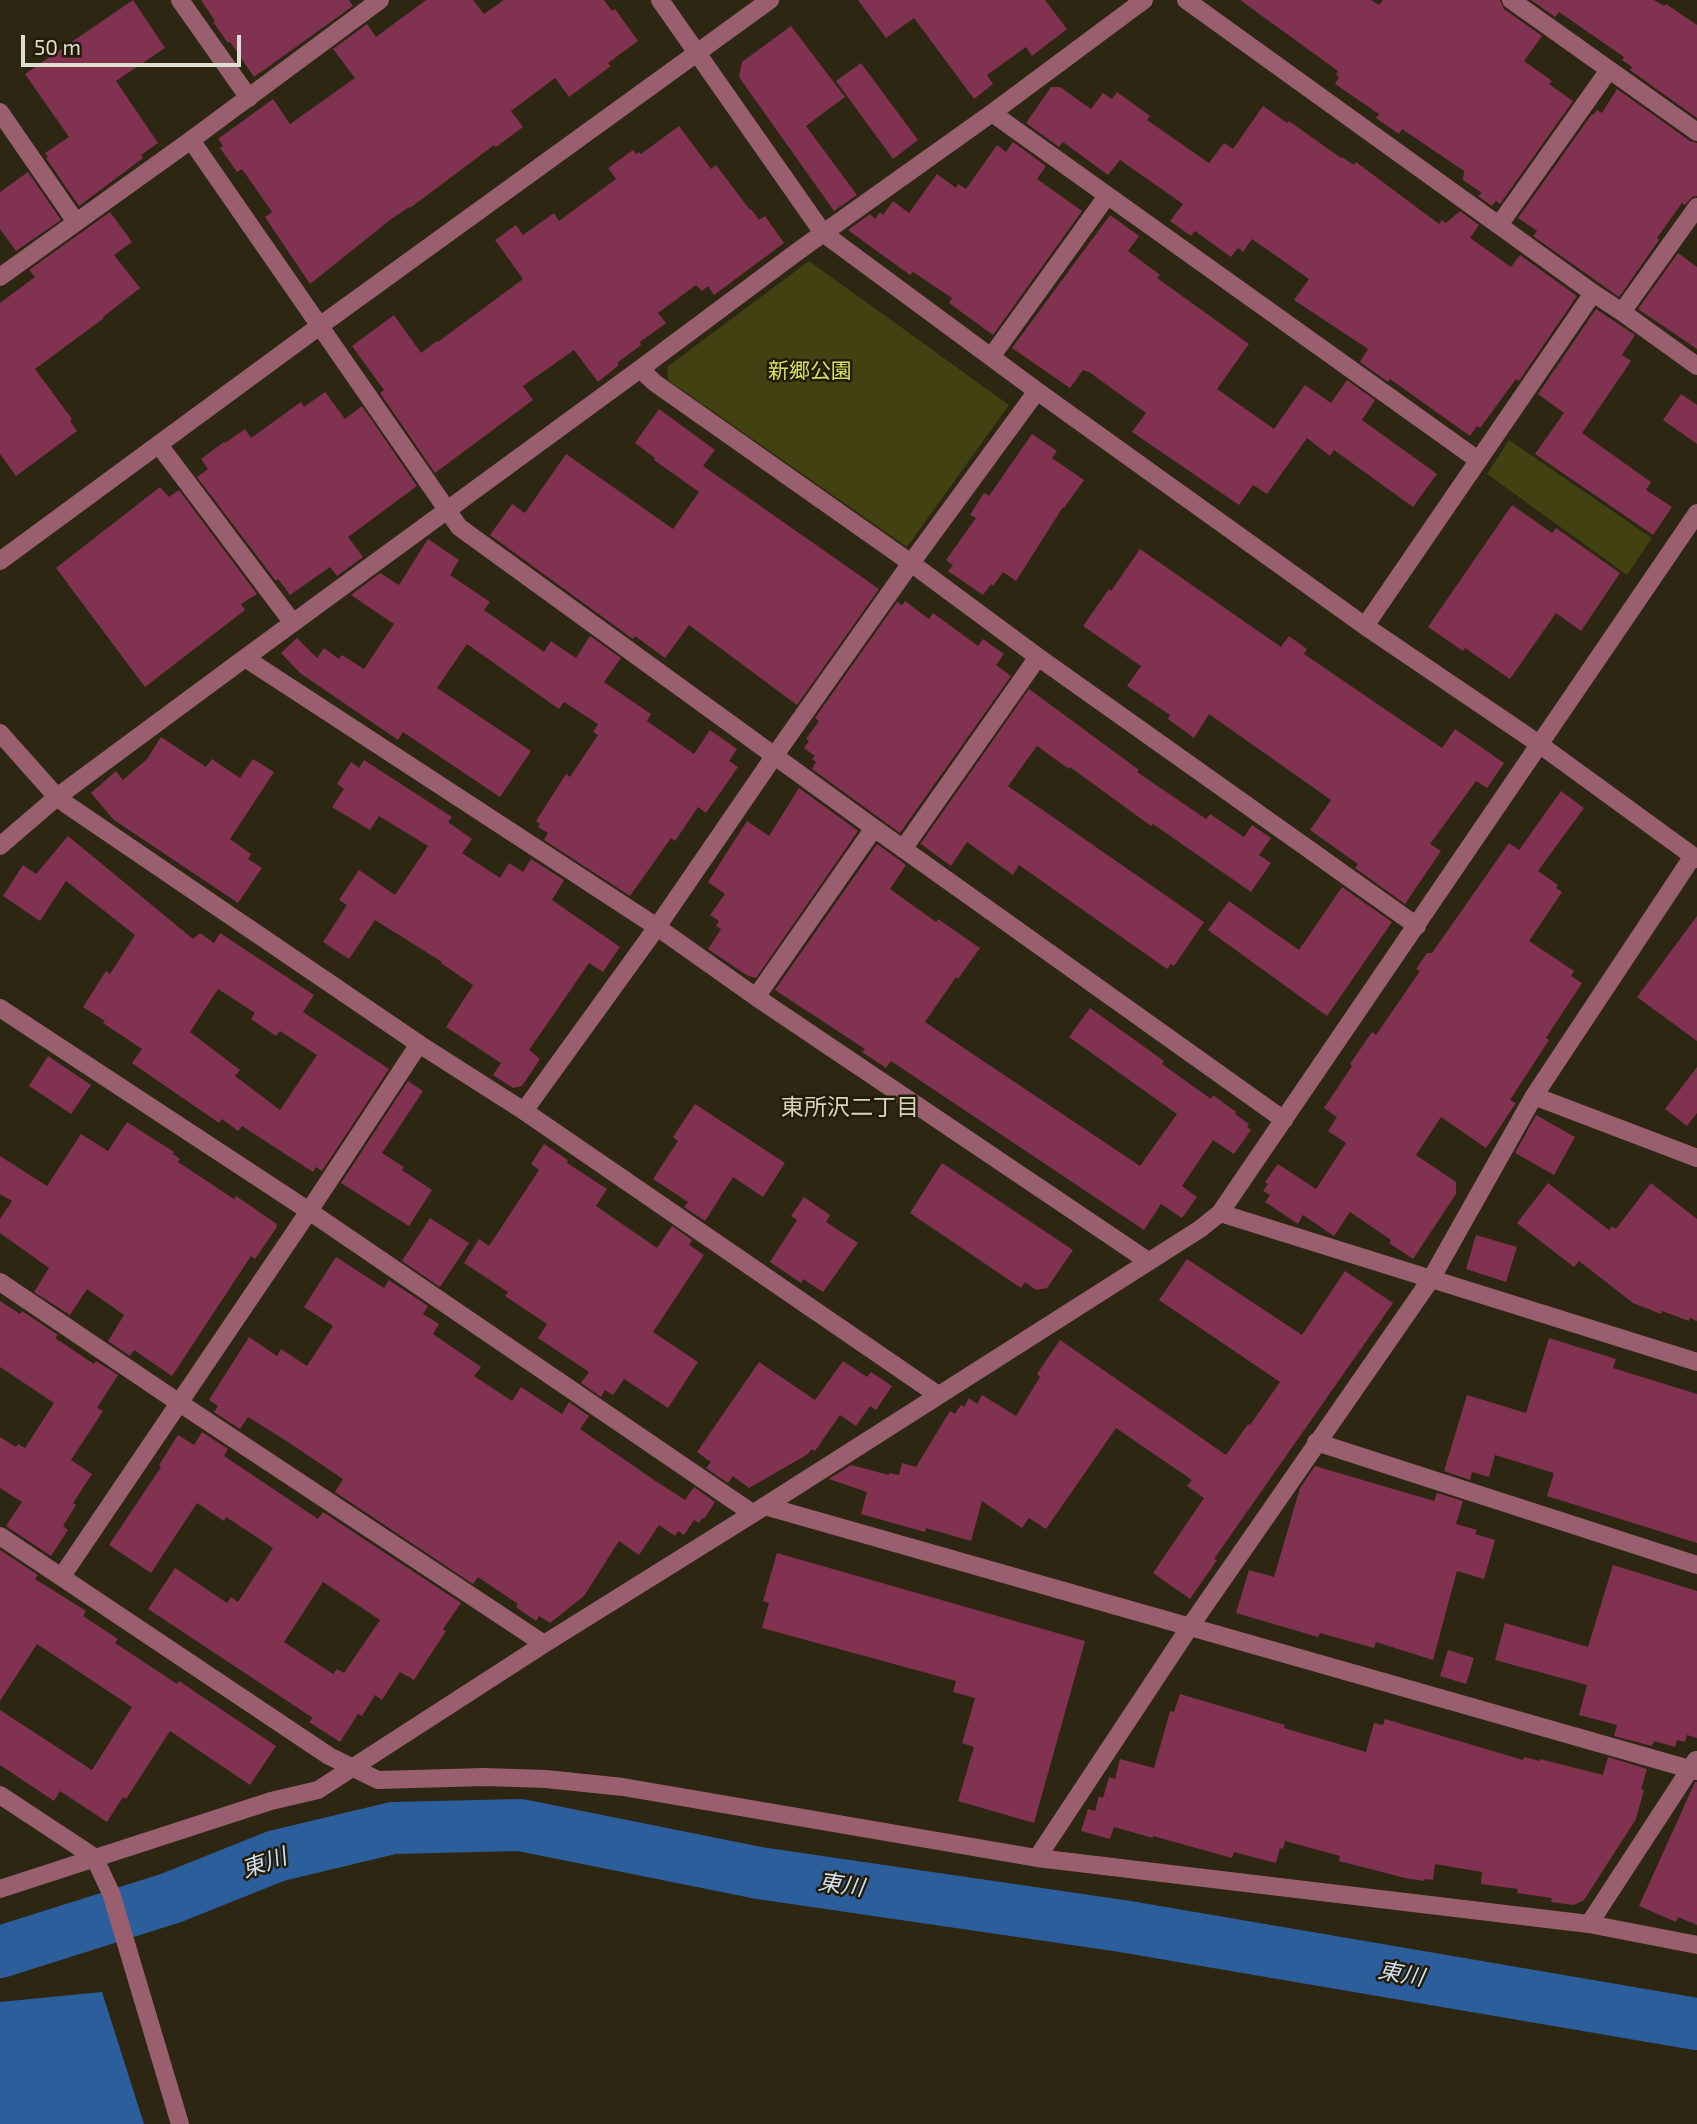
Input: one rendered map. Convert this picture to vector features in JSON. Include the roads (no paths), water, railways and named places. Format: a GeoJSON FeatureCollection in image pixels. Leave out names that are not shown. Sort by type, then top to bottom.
{"type":"FeatureCollection","features":[{"type":"Feature","properties":{"kind":"street"},"geometry":{"type":"LineString","coordinates":[[180,0],[249,98]]}},
{"type":"Feature","properties":{"kind":"street"},"geometry":{"type":"LineString","coordinates":[[0,277],[380,0]]}},
{"type":"Feature","properties":{"kind":"street"},"geometry":{"type":"LineString","coordinates":[[660,0],[823,233],[1037,391],[1365,626],[1539,744],[1695,858],[1534,1096],[1431,1279],[1189,1628],[1037,1858]]}},
{"type":"Feature","properties":{"kind":"street"},"geometry":{"type":"LineString","coordinates":[[0,561],[769,0]]}},
{"type":"Feature","properties":{"kind":"street"},"geometry":{"type":"LineString","coordinates":[[0,846],[57,797],[1144,0]]}},
{"type":"Feature","properties":{"kind":"street"},"geometry":{"type":"LineString","coordinates":[[1186,0],[1697,366]]}},
{"type":"Feature","properties":{"kind":"street"},"geometry":{"type":"LineString","coordinates":[[1511,0],[1697,132]]}},
{"type":"Feature","properties":{"kind":"street"},"geometry":{"type":"LineString","coordinates":[[1499,225],[1609,70]]}},
{"type":"Feature","properties":{"kind":"street"},"geometry":{"type":"LineString","coordinates":[[0,111],[76,222]]}},
{"type":"Feature","properties":{"kind":"street"},"geometry":{"type":"LineString","coordinates":[[992,113],[1478,460]]}},
{"type":"Feature","properties":{"kind":"street"},"geometry":{"type":"LineString","coordinates":[[191,140],[459,527],[1284,1121]]}},
{"type":"Feature","properties":{"kind":"street"},"geometry":{"type":"LineString","coordinates":[[991,357],[1107,196]]}},
{"type":"Feature","properties":{"kind":"street"},"geometry":{"type":"LineString","coordinates":[[1622,312],[1697,207]]}},
{"type":"Feature","properties":{"kind":"street"},"geometry":{"type":"LineString","coordinates":[[1365,626],[1593,293]]}},
{"type":"Feature","properties":{"kind":"street"},"geometry":{"type":"LineString","coordinates":[[640,369],[1416,926]]}},
{"type":"Feature","properties":{"kind":"street"},"geometry":{"type":"LineString","coordinates":[[524,1111],[657,927],[775,754],[911,563],[1037,391]]}},
{"type":"Feature","properties":{"kind":"street"},"geometry":{"type":"LineString","coordinates":[[159,445],[293,623]]}},
{"type":"Feature","properties":{"kind":"street"},"geometry":{"type":"LineString","coordinates":[[0,1889],[271,1801],[318,1790],[1200,1229],[1220,1213],[1697,513]]}},
{"type":"Feature","properties":{"kind":"street"},"geometry":{"type":"LineString","coordinates":[[903,849],[1038,657]]}},
{"type":"Feature","properties":{"kind":"street"},"geometry":{"type":"LineString","coordinates":[[245,658],[657,927],[756,997],[1148,1261]]}},
{"type":"Feature","properties":{"kind":"street"},"geometry":{"type":"LineString","coordinates":[[0,733],[57,797],[419,1044],[524,1111],[938,1395]]}},
{"type":"Feature","properties":{"kind":"street"},"geometry":{"type":"LineString","coordinates":[[756,997],[874,828]]}},
{"type":"Feature","properties":{"kind":"street"},"geometry":{"type":"LineString","coordinates":[[0,1009],[759,1510],[1695,1766],[1589,1924]]}},
{"type":"Feature","properties":{"kind":"street"},"geometry":{"type":"LineString","coordinates":[[62,1576],[419,1044]]}},
{"type":"Feature","properties":{"kind":"street"},"geometry":{"type":"LineString","coordinates":[[1534,1096],[1697,1158]]}},
{"type":"Feature","properties":{"kind":"street"},"geometry":{"type":"LineString","coordinates":[[1220,1213],[1697,1362]]}},
{"type":"Feature","properties":{"kind":"street"},"geometry":{"type":"LineString","coordinates":[[0,1282],[544,1644]]}},
{"type":"Feature","properties":{"kind":"street"},"geometry":{"type":"LineString","coordinates":[[1316,1442],[1697,1565]]}},
{"type":"Feature","properties":{"kind":"street"},"geometry":{"type":"LineString","coordinates":[[0,1536],[329,1756],[378,1780],[496,1777],[623,1787],[1037,1858],[1589,1924],[1697,1945]]}},
{"type":"Feature","properties":{"kind":"street"},"geometry":{"type":"LineString","coordinates":[[0,1795],[94,1857],[111,1893],[180,2124]]}},
{"type":"Feature","properties":{"kind":"water"},"geometry":{"type":"Polygon","coordinates":[[[102,1992],[144,2124],[0,2124],[0,2002],[102,1992]]]}},
{"type":"Feature","properties":{"kind":"waterway","name":"東川"},"geometry":{"type":"LineString","coordinates":[[0,1952],[171,1898],[276,1856],[393,1828],[520,1825],[759,1873],[1122,1926],[1697,2024]]}},
{"type":"Feature","properties":{"kind":"district","name":"東所沢二丁目"},"geometry":{"type":"Point","coordinates":[850,1107]}},
{"type":"Feature","properties":{"kind":"park label","name":"新郷公園"},"geometry":{"type":"Point","coordinates":[810,371]}}]}
